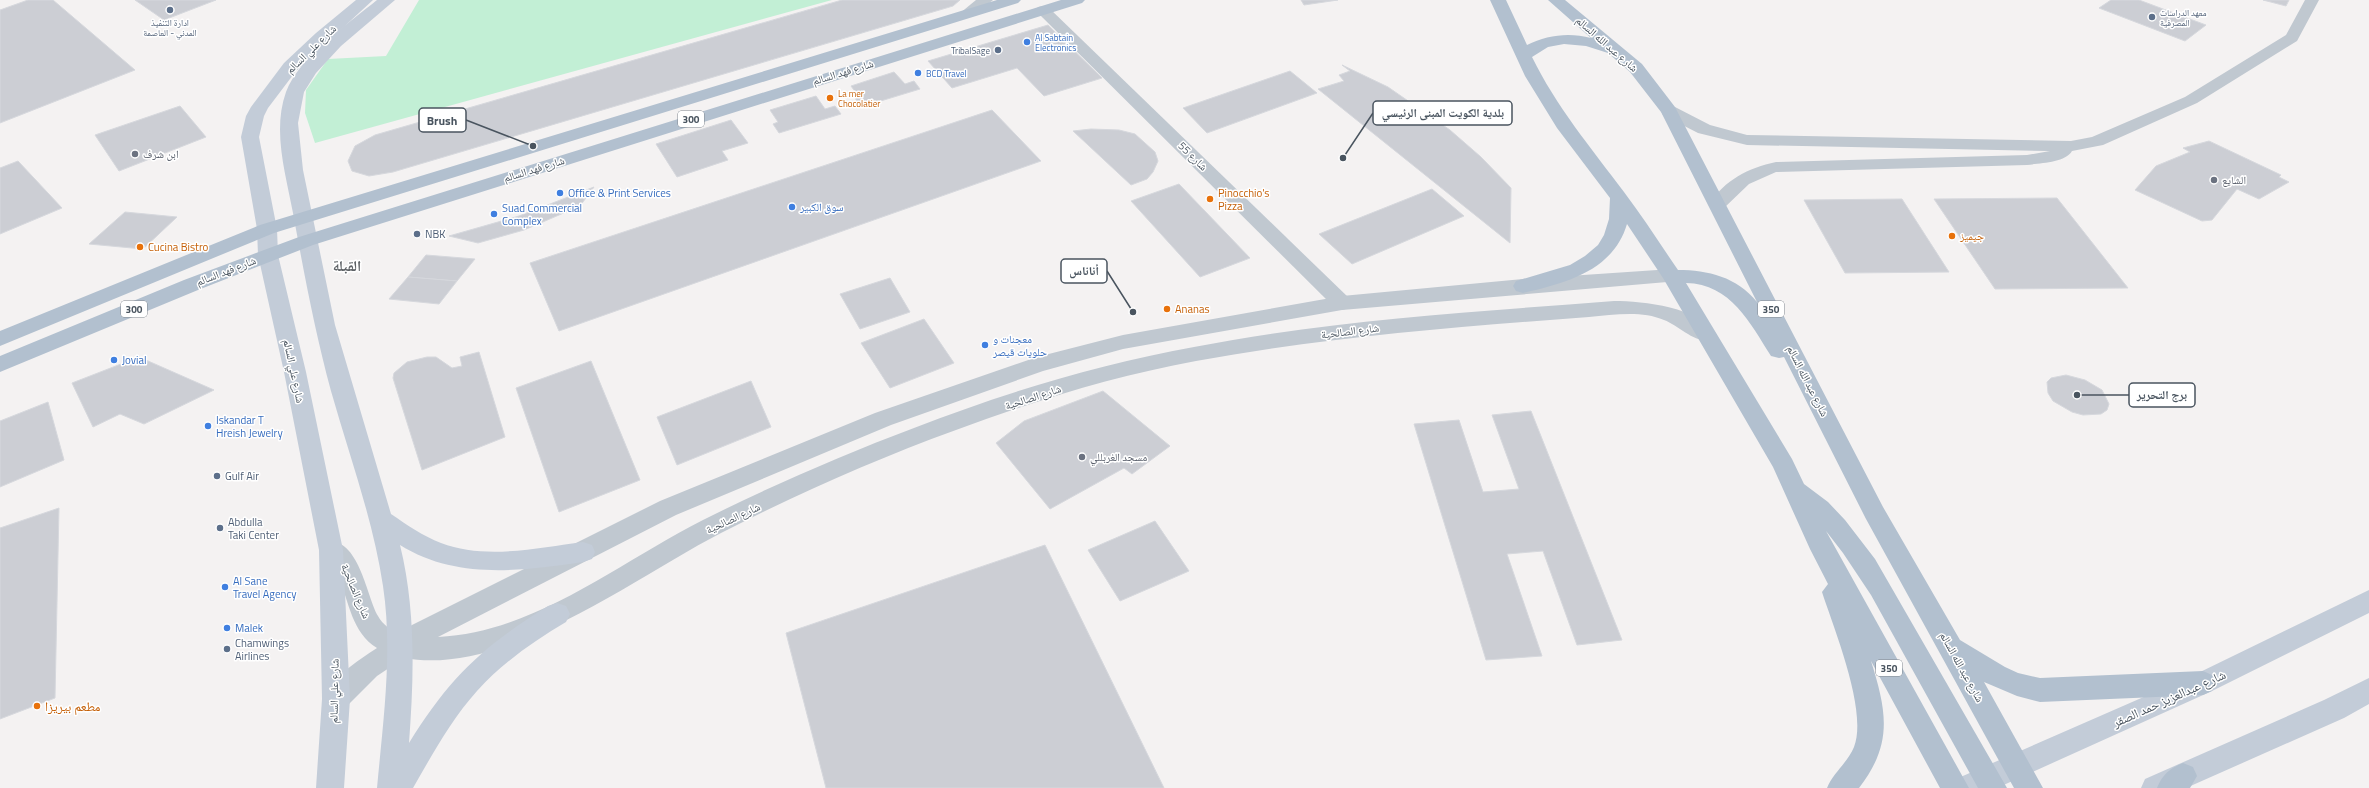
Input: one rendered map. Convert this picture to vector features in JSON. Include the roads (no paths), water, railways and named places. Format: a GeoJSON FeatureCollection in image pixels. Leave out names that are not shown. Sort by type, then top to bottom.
{"type":"FeatureCollection","features":[{"type":"Feature","properties":{"kind":"main road","name":"شارع علي السالم"},"geometry":{"type":"LineString","coordinates":[[330,788],[336,699],[335,622],[331,550],[295,372],[268,255],[267,229],[250,137],[255,116],[273,88],[290,67],[322,36],[365,0]]}},
{"type":"Feature","properties":{"kind":"main road","name":"شارع علي السالم"},"geometry":{"type":"LineString","coordinates":[[387,0],[317,61],[296,89],[291,107],[288,134],[306,241],[341,386],[391,561],[398,599],[399,647],[396,723],[391,788]]}},
{"type":"Feature","properties":{"kind":"main road","name":"شارع فهد السالم"},"geometry":{"type":"LineString","coordinates":[[0,339],[267,229],[1013,0]]}},
{"type":"Feature","properties":{"kind":"main road","name":"شارع فهد السالم"},"geometry":{"type":"LineString","coordinates":[[0,364],[306,241],[1077,0]]}},
{"type":"Feature","properties":{"kind":"main road","name":"350"},"geometry":{"type":"LineString","coordinates":[[1498,0],[1523,56],[1563,124],[1619,198],[1672,276],[1784,465],[1822,549],[1955,788]]}},
{"type":"Feature","properties":{"kind":"main road","name":"شارع عبد الله السالم"},"geometry":{"type":"LineString","coordinates":[[1556,0],[1636,68],[1669,111],[1718,204],[1874,512],[2023,777]]}},
{"type":"Feature","properties":{"kind":"main road"},"geometry":{"type":"LineString","coordinates":[[1523,56],[1531,48],[1537,45],[1560,40],[1579,40],[1615,50]]}},
{"type":"Feature","properties":{"kind":"main road"},"geometry":{"type":"LineString","coordinates":[[1523,286],[1562,277],[1582,268],[1598,256],[1610,243],[1618,228],[1620,213],[1619,198]]}},
{"type":"Feature","properties":{"kind":"main road"},"geometry":{"type":"LineString","coordinates":[[1672,276],[1696,275],[1711,279],[1736,292],[1753,313],[1789,366],[1874,512]]}},
{"type":"Feature","properties":{"kind":"main road"},"geometry":{"type":"LineString","coordinates":[[1797,491],[1818,506],[1833,522],[1863,561],[1982,785]]}},
{"type":"Feature","properties":{"kind":"main road"},"geometry":{"type":"LineString","coordinates":[[380,519],[418,544],[451,557],[481,561],[535,558],[583,552]]}},
{"type":"Feature","properties":{"kind":"main road"},"geometry":{"type":"LineString","coordinates":[[1822,549],[1853,648],[1868,705],[1871,723],[1870,738],[1864,758],[1841,788]]}},
{"type":"Feature","properties":{"kind":"main road","name":"شارع عبدالعزيز حمد الصقر"},"geometry":{"type":"LineString","coordinates":[[1982,785],[2023,777],[2203,683],[2369,601]]}},
{"type":"Feature","properties":{"kind":"main road"},"geometry":{"type":"LineString","coordinates":[[397,788],[432,730],[459,692],[495,657],[557,614]]}},
{"type":"Feature","properties":{"kind":"main road"},"geometry":{"type":"LineString","coordinates":[[1950,645],[1999,678],[2029,688],[2050,691],[2203,683]]}},
{"type":"Feature","properties":{"kind":"main road"},"geometry":{"type":"LineString","coordinates":[[2155,788],[2177,782],[2369,690]]}},
{"type":"Feature","properties":{"kind":"street"},"geometry":{"type":"LineString","coordinates":[[967,14],[986,0]]}},
{"type":"Feature","properties":{"kind":"street"},"geometry":{"type":"LineString","coordinates":[[1669,111],[1691,124],[1725,136],[1747,140],[1786,142],[2071,146],[2097,141],[2191,100],[2292,38],[2312,0]]}},
{"type":"Feature","properties":{"kind":"street","name":"شارع 55"},"geometry":{"type":"LineString","coordinates":[[1043,10],[1342,303]]}},
{"type":"Feature","properties":{"kind":"street"},"geometry":{"type":"LineString","coordinates":[[1786,142],[1778,146],[1777,152],[1783,160],[1796,166]]}},
{"type":"Feature","properties":{"kind":"street"},"geometry":{"type":"LineString","coordinates":[[1718,204],[1736,184],[1759,170],[1796,166],[2026,160],[2050,157],[2071,146]]}},
{"type":"Feature","properties":{"kind":"street"},"geometry":{"type":"LineString","coordinates":[[336,699],[368,668],[399,647],[449,618],[668,508],[883,418],[977,384],[1036,365],[1123,342],[1198,327],[1342,303],[1523,286],[1672,276]]}},
{"type":"Feature","properties":{"kind":"street"},"geometry":{"type":"LineString","coordinates":[[1194,354],[1289,331],[1332,324],[1341,315],[1342,303]]}},
{"type":"Feature","properties":{"kind":"street","name":"شارع الصالحية"},"geometry":{"type":"LineString","coordinates":[[331,550],[339,555],[347,567],[360,608],[373,630],[384,640],[399,647],[445,648],[473,644],[557,614],[711,527],[866,456],[952,423],[1052,390],[1129,369],[1194,354],[1355,330],[1614,308],[1649,308],[1680,317],[1706,335]]}},
{"type":"Feature","properties":{"kind":"place","name":"ادارة التنفيذ المدني - العاصمة"},"geometry":{"type":"Point","coordinates":[170,10]}},
{"type":"Feature","properties":{"kind":"place","name":"معهد الدراسات المصرفية"},"geometry":{"type":"Point","coordinates":[2152,17]}},
{"type":"Feature","properties":{"kind":"place","name":"Al Sabtain Electronics"},"geometry":{"type":"Point","coordinates":[1027,42]}},
{"type":"Feature","properties":{"kind":"place","name":"TribalSage"},"geometry":{"type":"Point","coordinates":[998,50]}},
{"type":"Feature","properties":{"kind":"place","name":"BCD Travel"},"geometry":{"type":"Point","coordinates":[918,73]}},
{"type":"Feature","properties":{"kind":"place","name":"La mer Chocolatier"},"geometry":{"type":"Point","coordinates":[830,98]}},
{"type":"Feature","properties":{"kind":"place","name":"Brush"},"geometry":{"type":"Point","coordinates":[533,146]}},
{"type":"Feature","properties":{"kind":"place","name":"ابن شرف"},"geometry":{"type":"Point","coordinates":[135,154]}},
{"type":"Feature","properties":{"kind":"place","name":"بلدية الكويت المبنى الرئيسي"},"geometry":{"type":"Point","coordinates":[1343,158]}},
{"type":"Feature","properties":{"kind":"place","name":"الشايع"},"geometry":{"type":"Point","coordinates":[2214,180]}},
{"type":"Feature","properties":{"kind":"place","name":"Office & Print Services"},"geometry":{"type":"Point","coordinates":[560,193]}},
{"type":"Feature","properties":{"kind":"place","name":"Pinocchio's Pizza"},"geometry":{"type":"Point","coordinates":[1210,199]}},
{"type":"Feature","properties":{"kind":"place","name":"سوق الكبير"},"geometry":{"type":"Point","coordinates":[792,207]}},
{"type":"Feature","properties":{"kind":"place","name":"Suad Commercial Complex"},"geometry":{"type":"Point","coordinates":[494,214]}},
{"type":"Feature","properties":{"kind":"place","name":"NBK"},"geometry":{"type":"Point","coordinates":[417,234]}},
{"type":"Feature","properties":{"kind":"place","name":"جيميز"},"geometry":{"type":"Point","coordinates":[1952,236]}},
{"type":"Feature","properties":{"kind":"place","name":"Cucina Bistro"},"geometry":{"type":"Point","coordinates":[140,247]}},
{"type":"Feature","properties":{"kind":"place","name":"Ananas"},"geometry":{"type":"Point","coordinates":[1167,309]}},
{"type":"Feature","properties":{"kind":"place","name":"أناناس"},"geometry":{"type":"Point","coordinates":[1133,312]}},
{"type":"Feature","properties":{"kind":"place","name":"معجنات و حلويات قيصر"},"geometry":{"type":"Point","coordinates":[985,345]}},
{"type":"Feature","properties":{"kind":"place","name":"Jovial"},"geometry":{"type":"Point","coordinates":[114,360]}},
{"type":"Feature","properties":{"kind":"place","name":"برج التحرير"},"geometry":{"type":"Point","coordinates":[2077,395]}},
{"type":"Feature","properties":{"kind":"place","name":"Iskandar T Hreish Jewelry"},"geometry":{"type":"Point","coordinates":[208,426]}},
{"type":"Feature","properties":{"kind":"place","name":"مسجد الغربللي"},"geometry":{"type":"Point","coordinates":[1082,457]}},
{"type":"Feature","properties":{"kind":"place","name":"Gulf Air"},"geometry":{"type":"Point","coordinates":[217,476]}},
{"type":"Feature","properties":{"kind":"place","name":"Abdulla Taki Center"},"geometry":{"type":"Point","coordinates":[220,528]}},
{"type":"Feature","properties":{"kind":"place","name":"Al Sane Travel Agency"},"geometry":{"type":"Point","coordinates":[225,587]}},
{"type":"Feature","properties":{"kind":"place","name":"Malek"},"geometry":{"type":"Point","coordinates":[227,628]}},
{"type":"Feature","properties":{"kind":"place","name":"Chamwings Airlines"},"geometry":{"type":"Point","coordinates":[227,649]}},
{"type":"Feature","properties":{"kind":"place","name":"مطعم بيريزا"},"geometry":{"type":"Point","coordinates":[37,706]}},
{"type":"Feature","properties":{"kind":"district","name":"القبلة"},"geometry":{"type":"Point","coordinates":[347,265]}}]}
